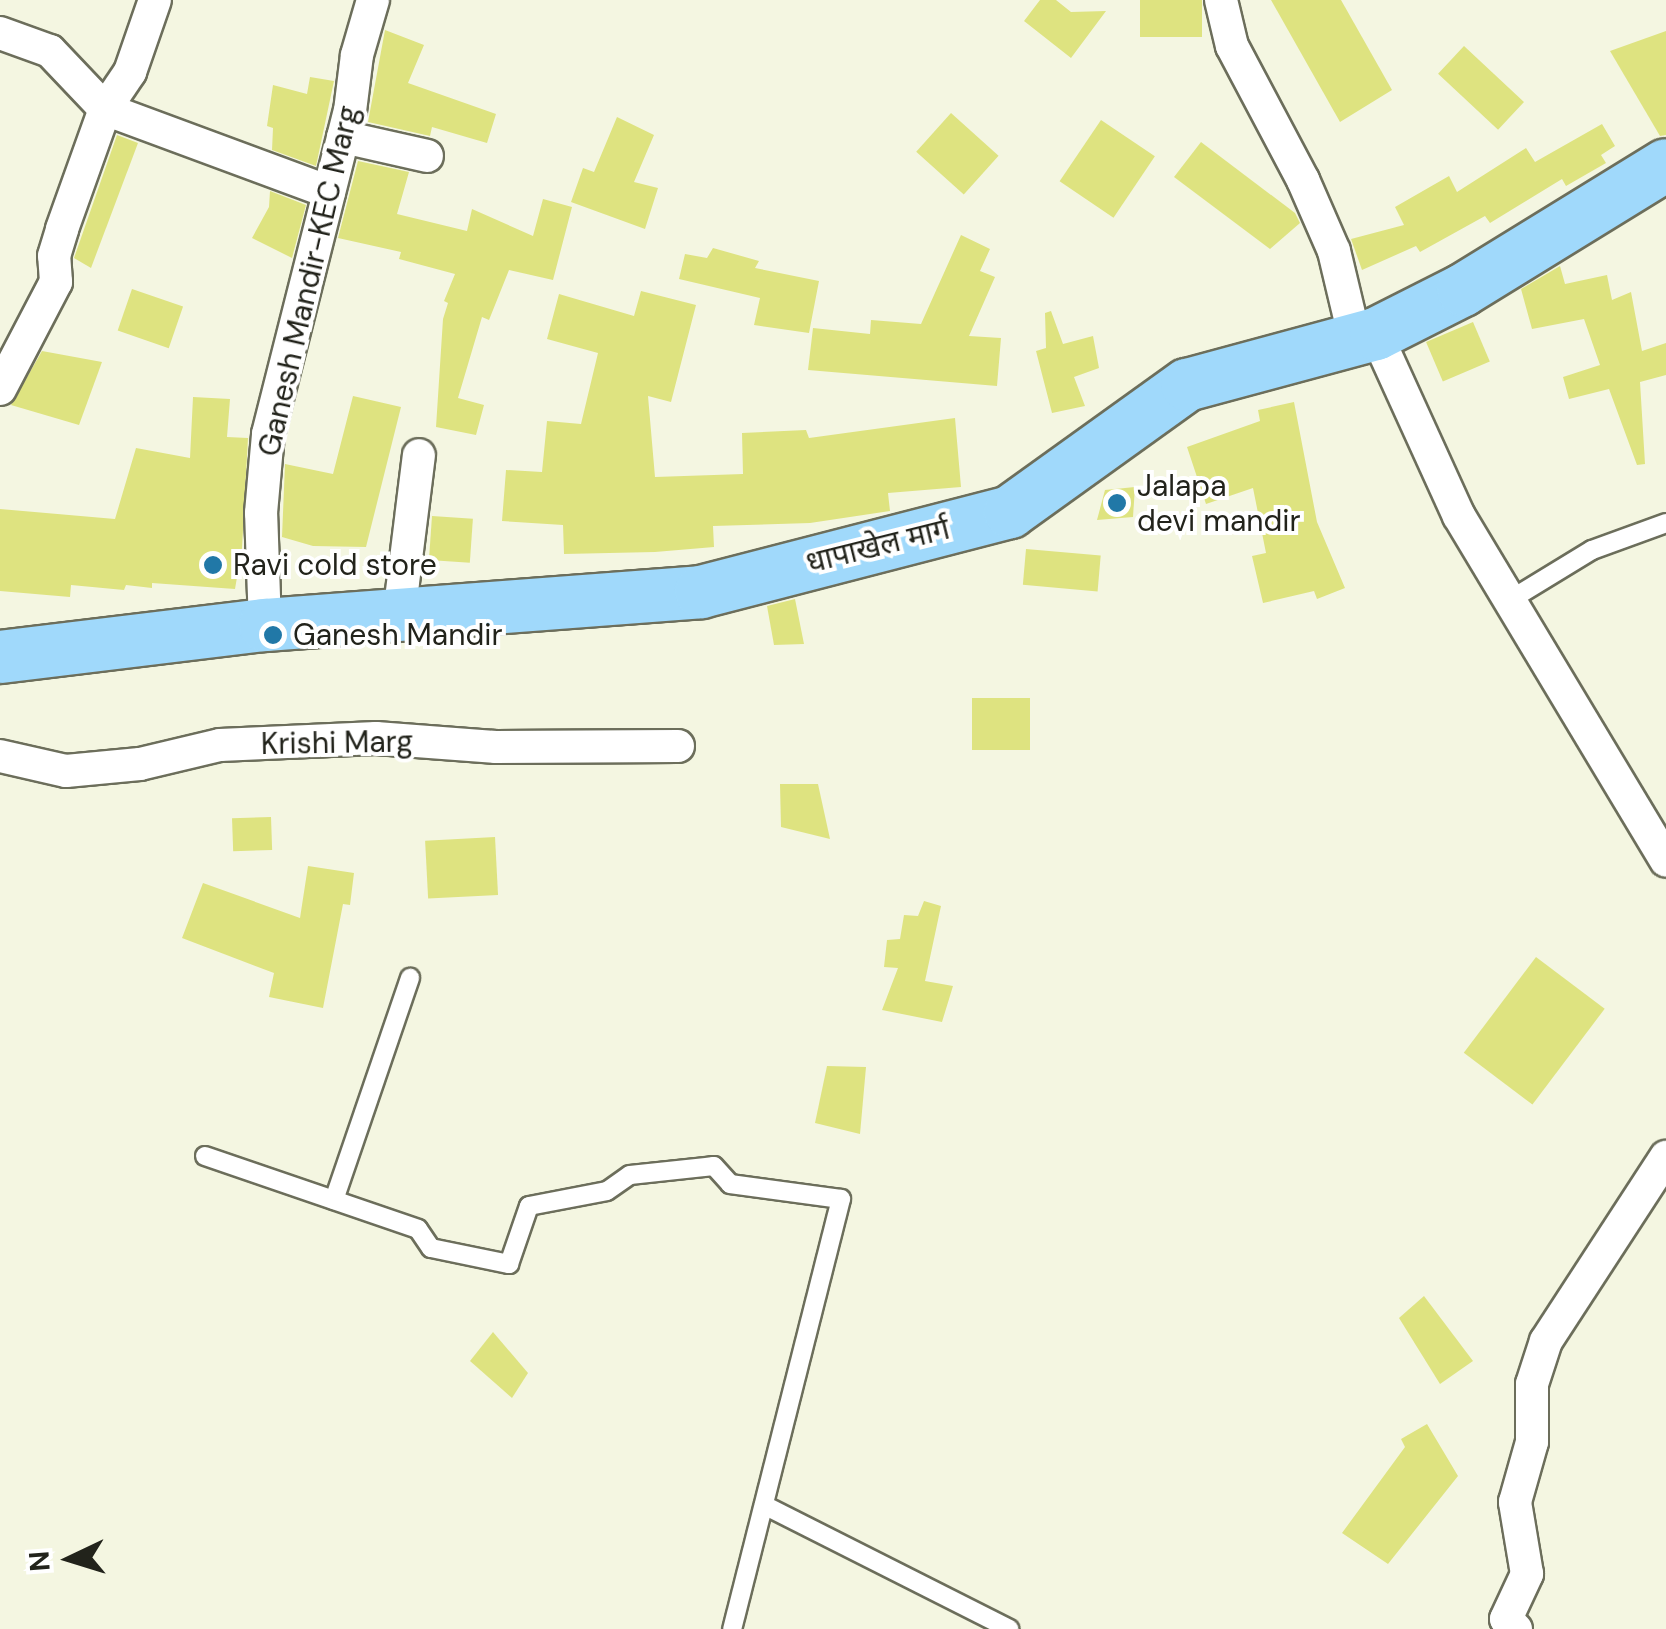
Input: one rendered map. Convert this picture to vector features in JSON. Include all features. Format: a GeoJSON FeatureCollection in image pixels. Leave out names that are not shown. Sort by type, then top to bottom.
{"type":"FeatureCollection","features":[{"type":"Feature","properties":{"kind":"main road","name":"धापाखेल मार्ग"},"geometry":{"type":"LineString","coordinates":[[0,657],[265,625],[701,592],[1010,512],[1188,385],[1366,339],[1463,290],[1666,164]]}},
{"type":"Feature","properties":{"kind":"street"},"geometry":{"type":"LineString","coordinates":[[0,389],[56,282],[54,256],[106,109],[130,72],[156,0]]}},
{"type":"Feature","properties":{"kind":"street","name":"Ganesh Mandir-KEC Marg"},"geometry":{"type":"LineString","coordinates":[[265,625],[262,513],[268,434],[343,137],[356,55],[373,0]]}},
{"type":"Feature","properties":{"kind":"street"},"geometry":{"type":"LineString","coordinates":[[1221,0],[1232,46],[1304,180],[1366,339],[1459,516],[1666,861]]}},
{"type":"Feature","properties":{"kind":"street"},"geometry":{"type":"LineString","coordinates":[[0,33],[50,51],[106,109],[329,192]]}},
{"type":"Feature","properties":{"kind":"street"},"geometry":{"type":"LineString","coordinates":[[343,137],[427,156]]}},
{"type":"Feature","properties":{"kind":"street"},"geometry":{"type":"LineString","coordinates":[[399,615],[419,455]]}},
{"type":"Feature","properties":{"kind":"street","name":"Krishi Marg"},"geometry":{"type":"LineString","coordinates":[[0,756],[66,771],[140,764],[220,744],[356,738],[496,747],[678,746]]}},
{"type":"Feature","properties":{"kind":"street"},"geometry":{"type":"LineString","coordinates":[[1508,1625],[1528,1574],[1516,1502],[1532,1442],[1532,1384],[1546,1341],[1666,1157]]}},
{"type":"Feature","properties":{"kind":"lane"},"geometry":{"type":"LineString","coordinates":[[1510,600],[1592,550],[1666,524]]}},
{"type":"Feature","properties":{"kind":"lane"},"geometry":{"type":"LineString","coordinates":[[334,1200],[410,978]]}},
{"type":"Feature","properties":{"kind":"lane"},"geometry":{"type":"LineString","coordinates":[[205,1156],[418,1229],[431,1248],[509,1264],[530,1206],[608,1191],[630,1174],[714,1166],[730,1184],[842,1199],[732,1629]]}},
{"type":"Feature","properties":{"kind":"lane"},"geometry":{"type":"LineString","coordinates":[[764,1505],[1008,1629]]}},
{"type":"Feature","properties":{"kind":"building"},"geometry":{"type":"Polygon","coordinates":[[[1040,0],[1056,0],[1071,12],[1106,11],[1071,58],[1024,21],[1040,0]]]}},
{"type":"Feature","properties":{"kind":"building"},"geometry":{"type":"Polygon","coordinates":[[[1140,0],[1202,0],[1202,37],[1140,37],[1140,0]]]}},
{"type":"Feature","properties":{"kind":"building"},"geometry":{"type":"Polygon","coordinates":[[[1271,0],[1341,0],[1392,90],[1340,122],[1271,0]]]}},
{"type":"Feature","properties":{"kind":"building"},"geometry":{"type":"Polygon","coordinates":[[[385,30],[424,45],[408,83],[496,114],[487,143],[432,127],[430,136],[368,122],[385,30]]]}},
{"type":"Feature","properties":{"kind":"building"},"geometry":{"type":"Polygon","coordinates":[[[1666,31],[1666,135],[1660,136],[1610,51],[1666,31]]]}},
{"type":"Feature","properties":{"kind":"building"},"geometry":{"type":"Polygon","coordinates":[[[1464,46],[1524,102],[1498,130],[1438,74],[1464,46]]]}},
{"type":"Feature","properties":{"kind":"building"},"geometry":{"type":"Polygon","coordinates":[[[310,77],[334,81],[316,166],[272,150],[273,128],[267,126],[273,85],[307,94],[310,77]]]}},
{"type":"Feature","properties":{"kind":"building"},"geometry":{"type":"Polygon","coordinates":[[[951,113],[999,156],[964,194],[916,152],[951,113]]]}},
{"type":"Feature","properties":{"kind":"building"},"geometry":{"type":"Polygon","coordinates":[[[617,117],[654,135],[634,182],[658,188],[645,229],[571,202],[583,168],[594,172],[617,117]]]}},
{"type":"Feature","properties":{"kind":"building"},"geometry":{"type":"Polygon","coordinates":[[[1101,120],[1155,156],[1114,218],[1060,181],[1101,120]]]}},
{"type":"Feature","properties":{"kind":"building"},"geometry":{"type":"Polygon","coordinates":[[[1602,124],[1615,146],[1601,155],[1606,163],[1566,186],[1562,179],[1490,223],[1485,216],[1420,252],[1416,246],[1362,270],[1351,239],[1404,225],[1395,207],[1449,176],[1457,192],[1526,148],[1535,162],[1602,124]]]}},
{"type":"Feature","properties":{"kind":"building"},"geometry":{"type":"Polygon","coordinates":[[[117,135],[138,143],[91,268],[74,258],[117,135]]]}},
{"type":"Feature","properties":{"kind":"building"},"geometry":{"type":"Polygon","coordinates":[[[1201,142],[1295,213],[1300,223],[1270,249],[1174,177],[1201,142]]]}},
{"type":"Feature","properties":{"kind":"building"},"geometry":{"type":"Polygon","coordinates":[[[358,161],[409,172],[397,214],[467,231],[472,209],[533,236],[543,199],[572,207],[553,280],[509,270],[489,320],[482,317],[458,398],[484,405],[476,435],[436,427],[443,319],[448,303],[444,301],[455,274],[399,259],[401,252],[338,238],[358,161]]]}},
{"type":"Feature","properties":{"kind":"building"},"geometry":{"type":"Polygon","coordinates":[[[270,191],[306,205],[292,258],[252,238],[269,207],[270,191]]]}},
{"type":"Feature","properties":{"kind":"building"},"geometry":{"type":"Polygon","coordinates":[[[961,235],[990,249],[980,271],[995,277],[969,336],[1001,338],[997,386],[808,370],[813,328],[870,334],[871,320],[921,324],[961,235]]]}},
{"type":"Feature","properties":{"kind":"building"},"geometry":{"type":"Polygon","coordinates":[[[713,248],[759,261],[755,268],[819,281],[809,333],[754,325],[760,298],[679,279],[685,254],[707,258],[713,248]]]}},
{"type":"Feature","properties":{"kind":"building"},"geometry":{"type":"Polygon","coordinates":[[[1560,266],[1565,284],[1607,275],[1612,300],[1631,292],[1642,351],[1666,343],[1666,375],[1640,382],[1645,464],[1637,465],[1609,389],[1569,399],[1563,377],[1600,365],[1584,319],[1532,329],[1521,289],[1560,266]]]}},
{"type":"Feature","properties":{"kind":"building"},"geometry":{"type":"Polygon","coordinates":[[[132,289],[183,307],[169,348],[118,331],[132,289]]]}},
{"type":"Feature","properties":{"kind":"building"},"geometry":{"type":"Polygon","coordinates":[[[641,291],[696,305],[671,402],[648,396],[655,477],[743,474],[742,433],[806,430],[809,438],[955,418],[961,487],[888,493],[890,511],[810,523],[713,526],[714,547],[655,552],[564,554],[563,525],[502,521],[506,470],[542,472],[547,421],[581,424],[598,353],[547,339],[559,294],[634,316],[641,291]]]}},
{"type":"Feature","properties":{"kind":"building"},"geometry":{"type":"Polygon","coordinates":[[[1051,311],[1063,344],[1093,336],[1099,368],[1074,377],[1085,406],[1052,413],[1036,351],[1046,348],[1045,313],[1051,311]]]}},
{"type":"Feature","properties":{"kind":"building"},"geometry":{"type":"Polygon","coordinates":[[[1473,322],[1490,362],[1443,382],[1426,342],[1473,322]]]}},
{"type":"Feature","properties":{"kind":"building"},"geometry":{"type":"Polygon","coordinates":[[[42,351],[102,362],[79,425],[11,405],[42,351]]]}},
{"type":"Feature","properties":{"kind":"building"},"geometry":{"type":"Polygon","coordinates":[[[353,396],[401,407],[366,547],[313,546],[282,537],[285,464],[333,474],[353,396]]]}},
{"type":"Feature","properties":{"kind":"building"},"geometry":{"type":"Polygon","coordinates":[[[193,397],[230,399],[227,437],[248,438],[242,548],[235,589],[152,583],[152,588],[126,585],[124,590],[71,585],[70,597],[0,591],[0,509],[115,519],[136,448],[190,458],[193,397]]]}},
{"type":"Feature","properties":{"kind":"building"},"geometry":{"type":"Polygon","coordinates":[[[1294,402],[1317,522],[1345,588],[1317,599],[1314,591],[1263,603],[1252,556],[1266,553],[1253,488],[1206,504],[1187,447],[1260,421],[1258,410],[1294,402]]]}},
{"type":"Feature","properties":{"kind":"building","name":"Jalapa devi mandir"},"geometry":{"type":"Polygon","coordinates":[[[1135,487],[1133,517],[1097,520],[1105,490],[1135,487]]]}},
{"type":"Feature","properties":{"kind":"building"},"geometry":{"type":"Polygon","coordinates":[[[432,516],[473,519],[470,563],[429,560],[432,516]]]}},
{"type":"Feature","properties":{"kind":"building"},"geometry":{"type":"Polygon","coordinates":[[[1026,549],[1101,556],[1098,591],[1023,585],[1026,549]]]}},
{"type":"Feature","properties":{"kind":"building"},"geometry":{"type":"Polygon","coordinates":[[[795,599],[804,644],[774,645],[767,606],[795,599]]]}},
{"type":"Feature","properties":{"kind":"building"},"geometry":{"type":"Polygon","coordinates":[[[972,698],[1030,698],[1030,750],[972,750],[972,698]]]}},
{"type":"Feature","properties":{"kind":"building"},"geometry":{"type":"Polygon","coordinates":[[[780,784],[818,784],[830,839],[781,827],[780,784]]]}},
{"type":"Feature","properties":{"kind":"building"},"geometry":{"type":"Polygon","coordinates":[[[271,817],[272,850],[233,851],[232,818],[271,817]]]}},
{"type":"Feature","properties":{"kind":"building"},"geometry":{"type":"Polygon","coordinates":[[[495,837],[498,895],[428,899],[425,841],[495,837]]]}},
{"type":"Feature","properties":{"kind":"building"},"geometry":{"type":"Polygon","coordinates":[[[308,866],[354,873],[350,905],[343,904],[323,1008],[269,997],[274,973],[182,938],[203,883],[300,918],[308,866]]]}},
{"type":"Feature","properties":{"kind":"building"},"geometry":{"type":"Polygon","coordinates":[[[924,901],[941,906],[925,981],[953,986],[942,1022],[882,1010],[898,968],[884,967],[887,940],[900,939],[904,915],[918,916],[924,901]]]}},
{"type":"Feature","properties":{"kind":"building"},"geometry":{"type":"Polygon","coordinates":[[[1536,957],[1605,1009],[1532,1105],[1464,1053],[1536,957]]]}},
{"type":"Feature","properties":{"kind":"building"},"geometry":{"type":"Polygon","coordinates":[[[827,1066],[866,1067],[860,1134],[815,1123],[827,1066]]]}},
{"type":"Feature","properties":{"kind":"building"},"geometry":{"type":"Polygon","coordinates":[[[1424,1296],[1473,1361],[1440,1384],[1399,1318],[1424,1296]]]}},
{"type":"Feature","properties":{"kind":"building"},"geometry":{"type":"Polygon","coordinates":[[[493,1332],[528,1373],[512,1398],[470,1361],[493,1332]]]}},
{"type":"Feature","properties":{"kind":"building"},"geometry":{"type":"Polygon","coordinates":[[[1427,1424],[1458,1476],[1388,1564],[1342,1533],[1405,1447],[1401,1439],[1427,1424]]]}},
{"type":"Feature","properties":{"kind":"place","name":"Jalapa devi mandir"},"geometry":{"type":"Point","coordinates":[1117,503]}},
{"type":"Feature","properties":{"kind":"place","name":"Ravi cold store"},"geometry":{"type":"Point","coordinates":[213,565]}},
{"type":"Feature","properties":{"kind":"place","name":"Ganesh Mandir"},"geometry":{"type":"Point","coordinates":[273,635]}}]}
